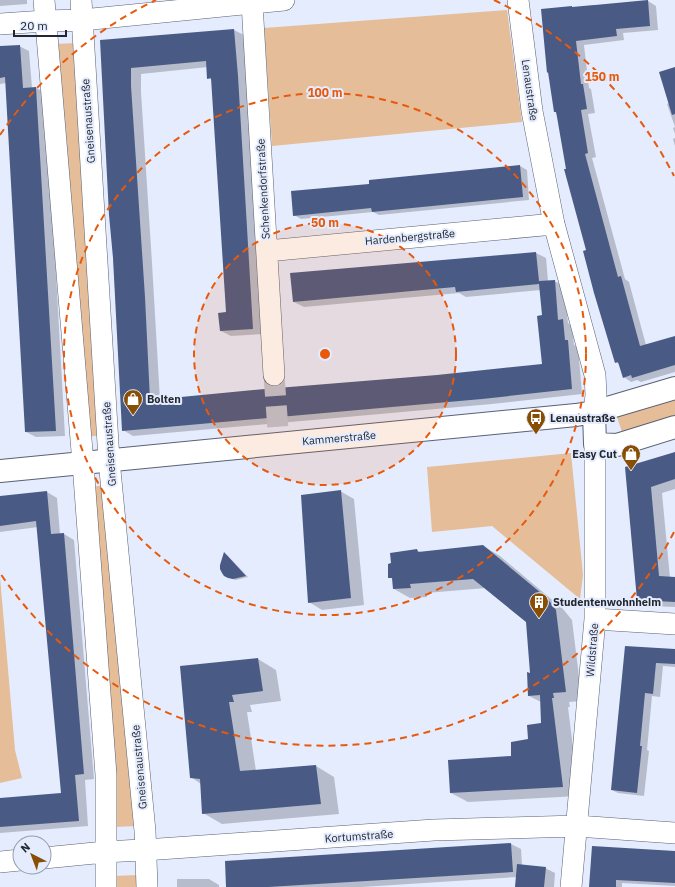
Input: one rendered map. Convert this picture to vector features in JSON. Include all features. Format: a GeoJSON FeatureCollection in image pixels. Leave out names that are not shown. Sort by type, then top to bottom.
{"type":"FeatureCollection","features":[{"type":"Feature","properties":{"kind":"street"},"geometry":{"type":"LineString","coordinates":[[44,0],[83,463],[106,775],[106,887]]}},
{"type":"Feature","properties":{"kind":"street"},"geometry":{"type":"LineString","coordinates":[[0,24],[45,21],[81,10],[284,0]]}},
{"type":"Feature","properties":{"kind":"street","name":"Lenaustraße"},"geometry":{"type":"LineString","coordinates":[[518,0],[532,111],[554,224],[595,375],[596,395],[594,412]]}},
{"type":"Feature","properties":{"kind":"street","name":"Schenkendorfstraße"},"geometry":{"type":"LineString","coordinates":[[252,2],[274,375]]}},
{"type":"Feature","properties":{"kind":"street","name":"Gneisenaustraße"},"geometry":{"type":"LineString","coordinates":[[81,10],[109,460],[145,831],[147,887]]}},
{"type":"Feature","properties":{"kind":"street","name":"Hardenbergstraße"},"geometry":{"type":"LineString","coordinates":[[267,251],[554,224]]}},
{"type":"Feature","properties":{"kind":"street","name":"Kammerstraße"},"geometry":{"type":"LineString","coordinates":[[0,471],[562,417],[594,412],[675,388]]}},
{"type":"Feature","properties":{"kind":"street","name":"Wildstraße"},"geometry":{"type":"LineString","coordinates":[[571,887],[595,619],[594,412]]}},
{"type":"Feature","properties":{"kind":"street"},"geometry":{"type":"LineString","coordinates":[[595,444],[617,445],[675,427]]}},
{"type":"Feature","properties":{"kind":"street"},"geometry":{"type":"LineString","coordinates":[[595,619],[675,624]]}},
{"type":"Feature","properties":{"kind":"street","name":"Kortumstraße"},"geometry":{"type":"LineString","coordinates":[[52,857],[105,852],[434,830],[577,826],[675,833]]}},
{"type":"Feature","properties":{"kind":"street"},"geometry":{"type":"LineString","coordinates":[[0,862],[12,861]]}},
{"type":"Feature","properties":{"kind":"shaded area"},"geometry":{"type":"Polygon","coordinates":[[[507,10],[522,122],[272,146],[264,28],[507,10]]]}},
{"type":"Feature","properties":{"kind":"shaded area"},"geometry":{"type":"Polygon","coordinates":[[[77,43],[101,435],[87,437],[54,44],[77,43]]]}},
{"type":"Feature","properties":{"kind":"shaded area"},"geometry":{"type":"Polygon","coordinates":[[[675,396],[675,415],[622,432],[616,414],[675,396]]]}},
{"type":"Feature","properties":{"kind":"shaded area"},"geometry":{"type":"Polygon","coordinates":[[[571,453],[583,575],[580,599],[492,526],[432,532],[427,467],[571,453]]]}},
{"type":"Feature","properties":{"kind":"shaded area"},"geometry":{"type":"Polygon","coordinates":[[[105,485],[137,826],[113,827],[91,487],[105,485]]]}},
{"type":"Feature","properties":{"kind":"shaded area"},"geometry":{"type":"Polygon","coordinates":[[[0,577],[15,750],[22,778],[0,783],[0,577]]]}},
{"type":"Feature","properties":{"kind":"shaded area"},"geometry":{"type":"Polygon","coordinates":[[[139,875],[139,887],[114,887],[113,876],[139,875]]]}},
{"type":"Feature","properties":{"kind":"building"},"geometry":{"type":"Polygon","coordinates":[[[648,0],[650,26],[616,29],[617,36],[576,41],[581,84],[583,84],[587,109],[581,110],[588,153],[585,154],[618,277],[621,276],[640,346],[675,336],[675,365],[632,378],[631,375],[623,378],[618,362],[615,363],[594,293],[583,251],[586,250],[564,169],[566,169],[557,117],[556,112],[554,112],[548,72],[547,73],[541,9],[648,0]]]}},
{"type":"Feature","properties":{"kind":"building"},"geometry":{"type":"Polygon","coordinates":[[[234,29],[253,329],[220,331],[218,313],[226,312],[211,78],[207,79],[206,61],[131,68],[150,400],[437,375],[542,364],[537,316],[542,315],[539,284],[456,292],[455,287],[293,302],[290,273],[536,252],[539,281],[555,280],[558,320],[563,319],[565,340],[568,340],[572,389],[482,399],[122,431],[100,40],[234,29]]]}},
{"type":"Feature","properties":{"kind":"building"},"geometry":{"type":"Polygon","coordinates":[[[20,45],[23,88],[36,87],[56,431],[25,432],[5,77],[0,78],[0,46],[20,45]]]}},
{"type":"Feature","properties":{"kind":"building"},"geometry":{"type":"Polygon","coordinates":[[[675,67],[675,114],[672,115],[659,72],[675,67]]]}},
{"type":"Feature","properties":{"kind":"building"},"geometry":{"type":"Polygon","coordinates":[[[520,165],[523,197],[372,212],[371,208],[293,216],[291,191],[369,184],[369,180],[520,165]]]}},
{"type":"Feature","properties":{"kind":"building"},"geometry":{"type":"Polygon","coordinates":[[[675,452],[675,479],[651,487],[659,576],[675,577],[675,602],[637,600],[625,467],[675,452]]]}},
{"type":"Feature","properties":{"kind":"building"},"geometry":{"type":"Polygon","coordinates":[[[341,490],[351,598],[308,603],[301,495],[341,490]]]}},
{"type":"Feature","properties":{"kind":"building"},"geometry":{"type":"Polygon","coordinates":[[[47,491],[51,534],[64,533],[84,774],[75,775],[79,821],[0,827],[0,798],[61,793],[36,521],[0,526],[0,496],[47,491]]]}},
{"type":"Feature","properties":{"kind":"building","name":"Studentenwohnheim"},"geometry":{"type":"Polygon","coordinates":[[[483,545],[547,598],[556,610],[566,692],[553,693],[554,698],[552,698],[563,787],[450,793],[448,760],[511,756],[511,742],[528,739],[527,725],[541,723],[540,695],[528,696],[527,672],[530,673],[526,622],[473,579],[410,584],[411,588],[393,589],[392,578],[388,578],[388,564],[391,563],[390,553],[417,549],[418,552],[483,545]]]}},
{"type":"Feature","properties":{"kind":"building"},"geometry":{"type":"Polygon","coordinates":[[[224,552],[246,576],[233,579],[224,576],[220,569],[220,565],[224,552]]]}},
{"type":"Feature","properties":{"kind":"building"},"geometry":{"type":"Polygon","coordinates":[[[625,646],[675,649],[675,664],[656,663],[653,694],[645,693],[640,746],[642,746],[637,793],[611,790],[625,646]]]}},
{"type":"Feature","properties":{"kind":"building"},"geometry":{"type":"Polygon","coordinates":[[[258,658],[263,691],[232,695],[234,702],[229,702],[240,771],[316,765],[321,804],[202,814],[200,779],[190,778],[180,666],[258,658]]]}},
{"type":"Feature","properties":{"kind":"building"},"geometry":{"type":"Polygon","coordinates":[[[511,843],[513,872],[268,887],[226,887],[225,861],[511,843]]]}},
{"type":"Feature","properties":{"kind":"building"},"geometry":{"type":"Polygon","coordinates":[[[592,846],[675,851],[675,883],[616,880],[616,887],[589,887],[592,846]]]}},
{"type":"Feature","properties":{"kind":"building"},"geometry":{"type":"Polygon","coordinates":[[[517,864],[546,867],[544,887],[515,887],[517,864]]]}},
{"type":"Feature","properties":{"kind":"tunnel"},"geometry":{"type":"LineString","coordinates":[[274,375],[279,444]]}},
{"type":"Feature","properties":{"kind":"place","name":"Bolten"},"geometry":{"type":"Point","coordinates":[133,416]}},
{"type":"Feature","properties":{"kind":"place","name":"Lenaustraße"},"geometry":{"type":"Point","coordinates":[536,435]}},
{"type":"Feature","properties":{"kind":"place","name":"Easy Cut"},"geometry":{"type":"Point","coordinates":[631,471]}},
{"type":"Feature","properties":{"kind":"place","name":"Studentenwohnheim"},"geometry":{"type":"Point","coordinates":[539,619]}}]}
